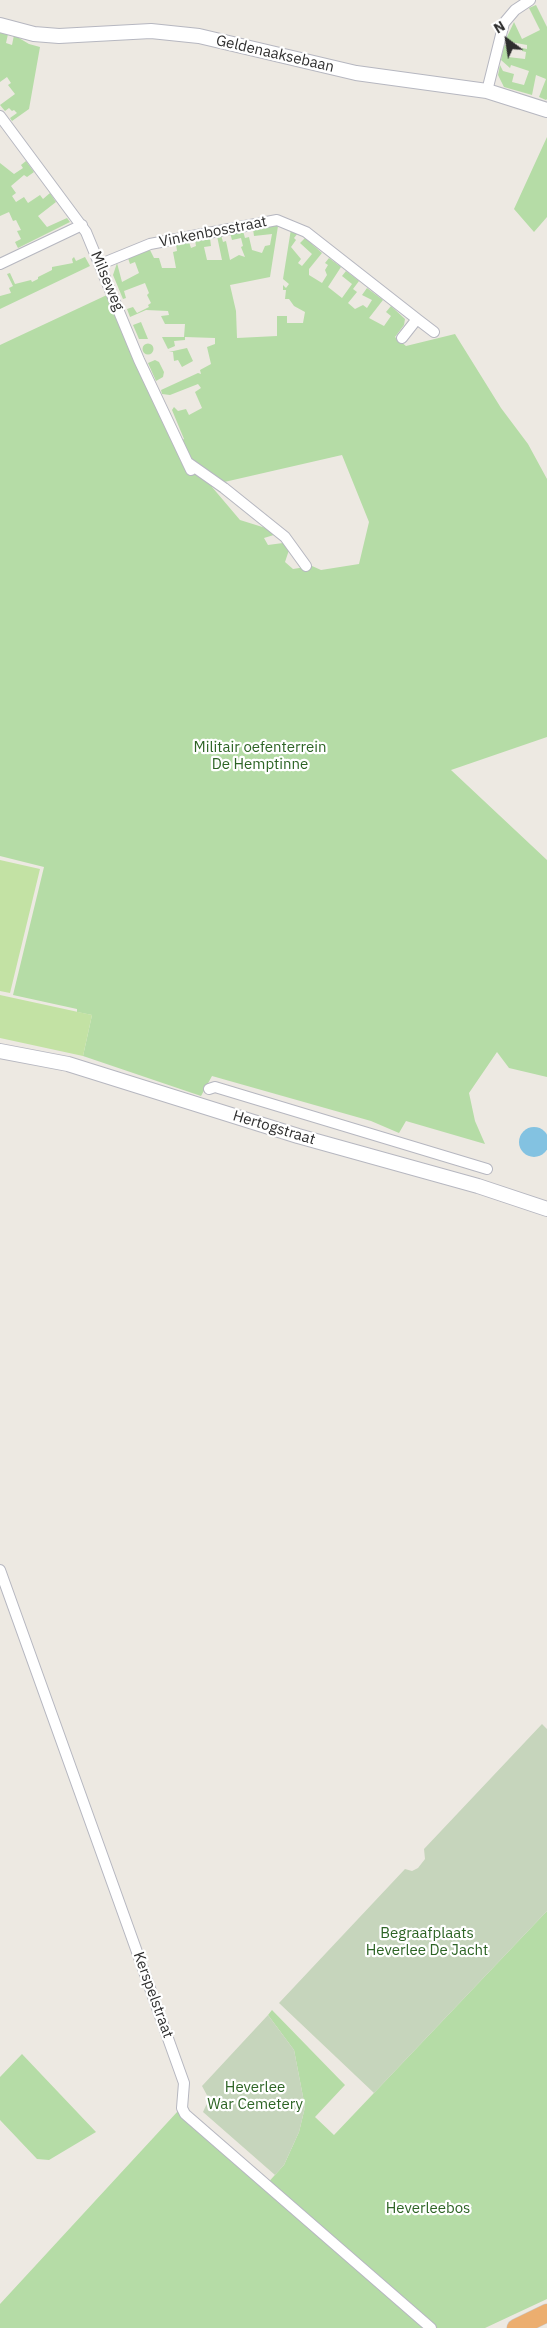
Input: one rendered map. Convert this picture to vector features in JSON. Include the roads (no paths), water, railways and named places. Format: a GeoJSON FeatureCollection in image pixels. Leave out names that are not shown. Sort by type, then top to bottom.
{"type":"FeatureCollection","features":[{"type":"Feature","properties":{"kind":"highway"},"geometry":{"type":"LineString","coordinates":[[516,2328],[547,2313]]}},
{"type":"Feature","properties":{"kind":"street"},"geometry":{"type":"LineString","coordinates":[[487,91],[504,23],[515,10],[530,0]]}},
{"type":"Feature","properties":{"kind":"street","name":"Geldenaaksebaan"},"geometry":{"type":"LineString","coordinates":[[0,25],[34,34],[59,36],[151,31],[199,36],[356,74],[487,91],[547,110]]}},
{"type":"Feature","properties":{"kind":"street","name":"Milseweg"},"geometry":{"type":"LineString","coordinates":[[0,116],[82,225],[101,264],[139,360],[189,466],[224,488],[285,537],[306,566]]}},
{"type":"Feature","properties":{"kind":"street","name":"Vinkenbosstraat"},"geometry":{"type":"LineString","coordinates":[[101,264],[150,244],[277,220],[306,232],[434,332]]}},
{"type":"Feature","properties":{"kind":"street"},"geometry":{"type":"LineString","coordinates":[[1,262],[82,225]]}},
{"type":"Feature","properties":{"kind":"street"},"geometry":{"type":"LineString","coordinates":[[402,338],[417,319]]}},
{"type":"Feature","properties":{"kind":"street","name":"Hertogstraat"},"geometry":{"type":"LineString","coordinates":[[0,1051],[68,1064],[289,1133],[478,1186],[547,1209]]}},
{"type":"Feature","properties":{"kind":"street"},"geometry":{"type":"LineString","coordinates":[[208,1090],[215,1087],[487,1169]]}},
{"type":"Feature","properties":{"kind":"street","name":"Kerspelstraat"},"geometry":{"type":"LineString","coordinates":[[0,1570],[184,2084],[182,2108],[185,2114],[431,2328]]}},
{"type":"Feature","properties":{"kind":"water"},"geometry":{"type":"Polygon","coordinates":[[[534,1127],[545,1131],[549,1142],[545,1153],[534,1157],[523,1153],[519,1142],[523,1131],[534,1127]]]}},
{"type":"Feature","properties":{"kind":"park label","name":"Militair oefenterrein De Hemptinne"},"geometry":{"type":"Point","coordinates":[260,756]}},
{"type":"Feature","properties":{"kind":"park label","name":"Begraafplaats Heverlee De Jacht"},"geometry":{"type":"Point","coordinates":[427,1942]}},
{"type":"Feature","properties":{"kind":"park label","name":"Heverlee War Cemetery"},"geometry":{"type":"Point","coordinates":[255,2096]}},
{"type":"Feature","properties":{"kind":"park label","name":"Heverleebos"},"geometry":{"type":"Point","coordinates":[428,2209]}}]}
